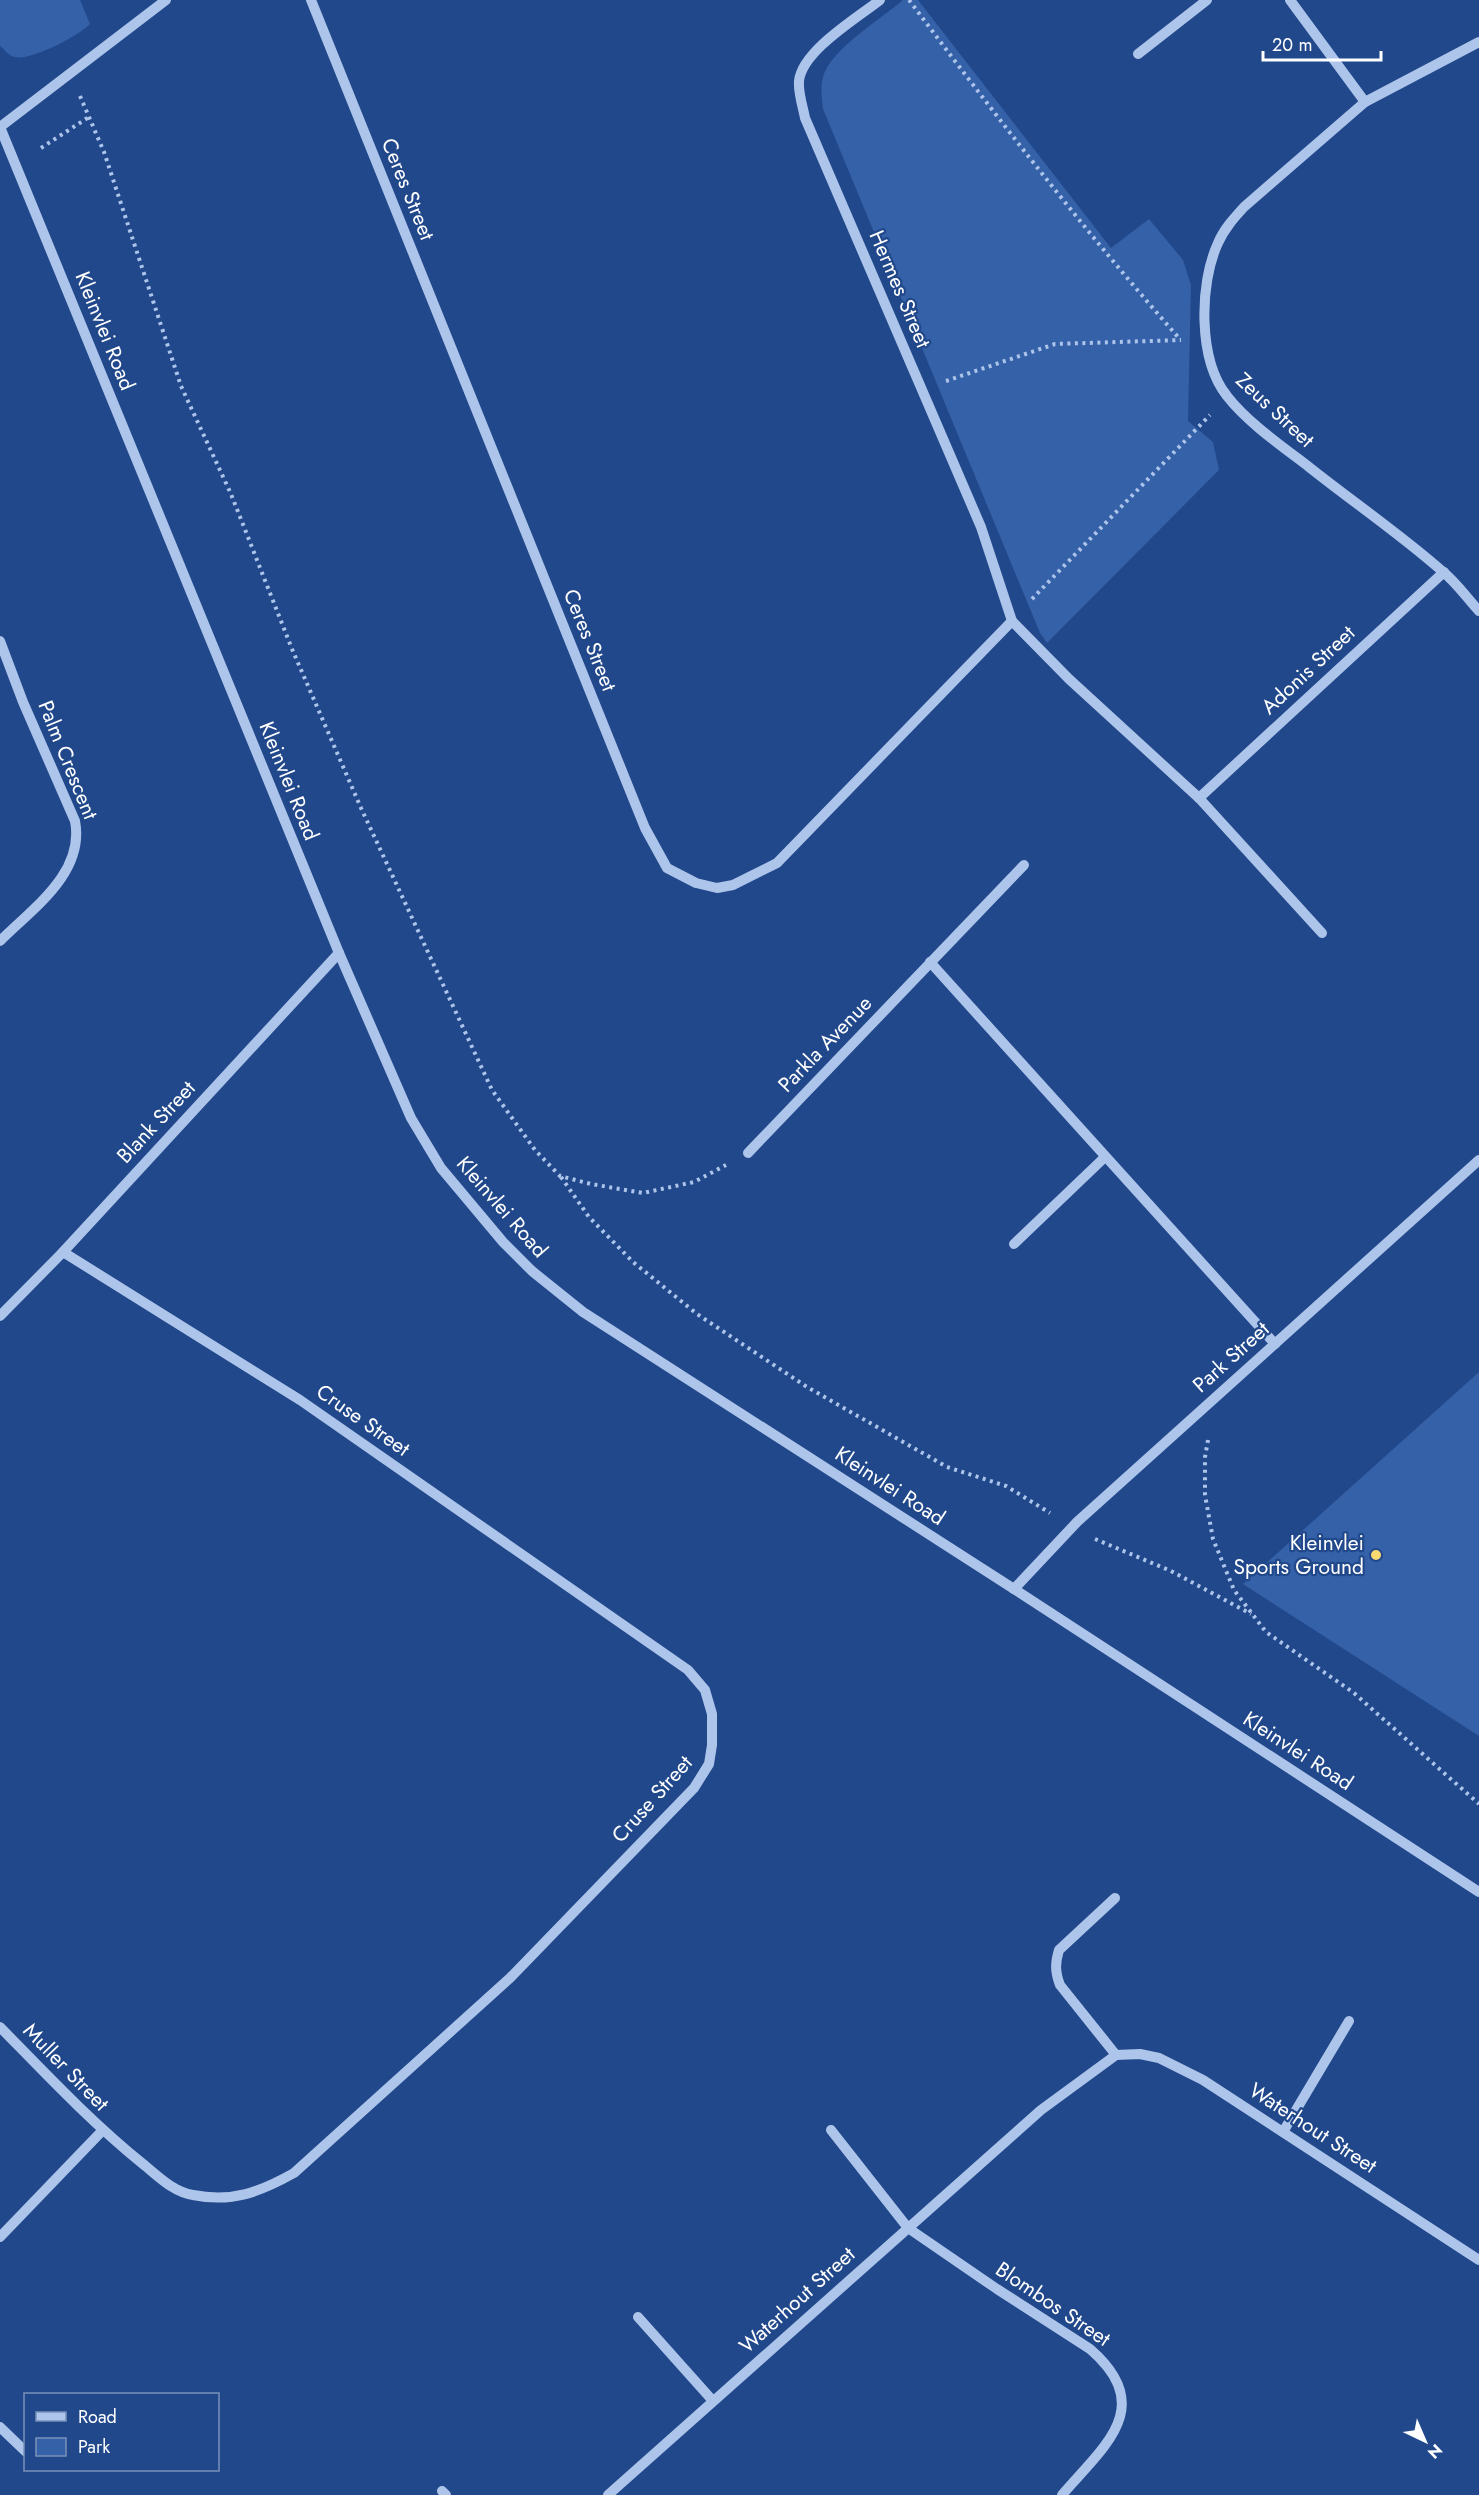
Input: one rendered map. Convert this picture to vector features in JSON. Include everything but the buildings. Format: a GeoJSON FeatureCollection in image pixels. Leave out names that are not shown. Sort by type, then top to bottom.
{"type":"FeatureCollection","features":[{"type":"Feature","properties":{"kind":"street"},"geometry":{"type":"LineString","coordinates":[[0,127],[166,0]]}},
{"type":"Feature","properties":{"kind":"street","name":"Ceres Street"},"geometry":{"type":"LineString","coordinates":[[311,0],[645,828],[667,868],[696,883],[717,888],[733,885],[777,863],[1012,621]]}},
{"type":"Feature","properties":{"kind":"street","name":"Hermes Street"},"geometry":{"type":"LineString","coordinates":[[880,0],[811,55],[803,68],[799,81],[805,118],[981,527],[1012,621]]}},
{"type":"Feature","properties":{"kind":"street"},"geometry":{"type":"LineString","coordinates":[[1138,54],[1208,0]]}},
{"type":"Feature","properties":{"kind":"street"},"geometry":{"type":"LineString","coordinates":[[1290,0],[1365,102]]}},
{"type":"Feature","properties":{"kind":"street","name":"Zeus Street"},"geometry":{"type":"LineString","coordinates":[[1479,42],[1365,102],[1244,207],[1230,222],[1217,243],[1205,284],[1206,339],[1218,384],[1227,397],[1274,440],[1444,572],[1479,611]]}},
{"type":"Feature","properties":{"kind":"street","name":"Kleinvlei Road"},"geometry":{"type":"LineString","coordinates":[[0,127],[339,953],[411,1118],[441,1168],[471,1207],[532,1271],[583,1312],[1479,1892]]}},
{"type":"Feature","properties":{"kind":"street","name":"Adonis Street"},"geometry":{"type":"LineString","coordinates":[[1199,798],[1444,572]]}},
{"type":"Feature","properties":{"kind":"street"},"geometry":{"type":"LineString","coordinates":[[1012,621],[1069,679],[1199,798],[1322,933]]}},
{"type":"Feature","properties":{"kind":"street","name":"Palm Crescent"},"geometry":{"type":"LineString","coordinates":[[0,641],[23,702],[75,821],[78,838],[73,859],[63,878],[0,941]]}},
{"type":"Feature","properties":{"kind":"street","name":"Parkla Avenue"},"geometry":{"type":"LineString","coordinates":[[748,1153],[1024,865]]}},
{"type":"Feature","properties":{"kind":"street","name":"Blank Street"},"geometry":{"type":"LineString","coordinates":[[0,1316],[63,1252],[339,953]]}},
{"type":"Feature","properties":{"kind":"street"},"geometry":{"type":"LineString","coordinates":[[930,962],[1275,1344]]}},
{"type":"Feature","properties":{"kind":"street"},"geometry":{"type":"LineString","coordinates":[[1014,1244],[1105,1157]]}},
{"type":"Feature","properties":{"kind":"street","name":"Park Street"},"geometry":{"type":"LineString","coordinates":[[1014,1589],[1077,1522],[1479,1160]]}},
{"type":"Feature","properties":{"kind":"street","name":"Cruse Street"},"geometry":{"type":"LineString","coordinates":[[63,1252],[300,1400],[688,1670],[705,1690],[712,1714],[712,1745],[709,1764],[693,1788],[510,1978],[294,2173],[266,2189],[242,2196],[191,2195],[170,2186],[102,2131]]}},
{"type":"Feature","properties":{"kind":"street"},"geometry":{"type":"LineString","coordinates":[[1115,1898],[1059,1950],[1056,1975],[1060,1985],[1116,2055]]}},
{"type":"Feature","properties":{"kind":"street"},"geometry":{"type":"LineString","coordinates":[[1283,2132],[1349,2021]]}},
{"type":"Feature","properties":{"kind":"street","name":"Muller Street"},"geometry":{"type":"LineString","coordinates":[[0,2027],[102,2131],[0,2237]]}},
{"type":"Feature","properties":{"kind":"street","name":"Waterhout Street"},"geometry":{"type":"LineString","coordinates":[[608,2495],[1041,2110],[1116,2055],[1140,2054],[1178,2066],[1479,2260]]}},
{"type":"Feature","properties":{"kind":"street"},"geometry":{"type":"LineString","coordinates":[[831,2130],[908,2228]]}},
{"type":"Feature","properties":{"kind":"street","name":"Blombos Street"},"geometry":{"type":"LineString","coordinates":[[908,2228],[1090,2349],[1103,2360],[1114,2376],[1123,2396],[1124,2407],[1119,2423],[1109,2441],[1062,2495]]}},
{"type":"Feature","properties":{"kind":"street"},"geometry":{"type":"LineString","coordinates":[[638,2317],[712,2401]]}},
{"type":"Feature","properties":{"kind":"street"},"geometry":{"type":"LineString","coordinates":[[0,2427],[24,2450]]}},
{"type":"Feature","properties":{"kind":"path"},"geometry":{"type":"LineString","coordinates":[[909,0],[971,83],[1125,278],[1182,340]]}},
{"type":"Feature","properties":{"kind":"path"},"geometry":{"type":"LineString","coordinates":[[80,95],[104,152],[181,386],[231,494],[292,649],[361,808],[492,1090],[534,1150],[560,1176],[589,1217],[633,1262],[697,1314],[807,1388],[947,1467],[1006,1486],[1054,1515]]}},
{"type":"Feature","properties":{"kind":"path"},"geometry":{"type":"LineString","coordinates":[[41,148],[89,117]]}},
{"type":"Feature","properties":{"kind":"path"},"geometry":{"type":"LineString","coordinates":[[922,390],[965,373],[1054,344],[1206,339]]}},
{"type":"Feature","properties":{"kind":"path"},"geometry":{"type":"LineString","coordinates":[[1012,621],[1227,397]]}},
{"type":"Feature","properties":{"kind":"path"},"geometry":{"type":"LineString","coordinates":[[560,1176],[591,1184],[643,1192],[694,1182],[748,1153]]}},
{"type":"Feature","properties":{"kind":"path"},"geometry":{"type":"LineString","coordinates":[[1215,1398],[1205,1456],[1204,1495],[1213,1539],[1234,1590],[1266,1632],[1354,1693],[1479,1804]]}},
{"type":"Feature","properties":{"kind":"path"},"geometry":{"type":"LineString","coordinates":[[1091,1538],[1171,1571],[1254,1616]]}},
{"type":"Feature","properties":{"kind":"green space"},"geometry":{"type":"Polygon","coordinates":[[[0,0],[80,0],[90,24],[75,35],[43,51],[15,57],[0,46],[0,0]]]}},
{"type":"Feature","properties":{"kind":"green space"},"geometry":{"type":"Polygon","coordinates":[[[903,0],[918,0],[1111,248],[1149,219],[1183,260],[1191,285],[1188,421],[1213,442],[1219,470],[1047,643],[1040,633],[823,109],[823,77],[835,56],[903,0]]]}},
{"type":"Feature","properties":{"kind":"green space","name":"Kleinvlei Sports Ground"},"geometry":{"type":"Polygon","coordinates":[[[1479,1372],[1479,1736],[1243,1584],[1479,1372]]]}},
{"type":"Feature","properties":{"kind":"place","name":"Kleinvlei Sports Ground"},"geometry":{"type":"Point","coordinates":[1376,1555]}}]}
